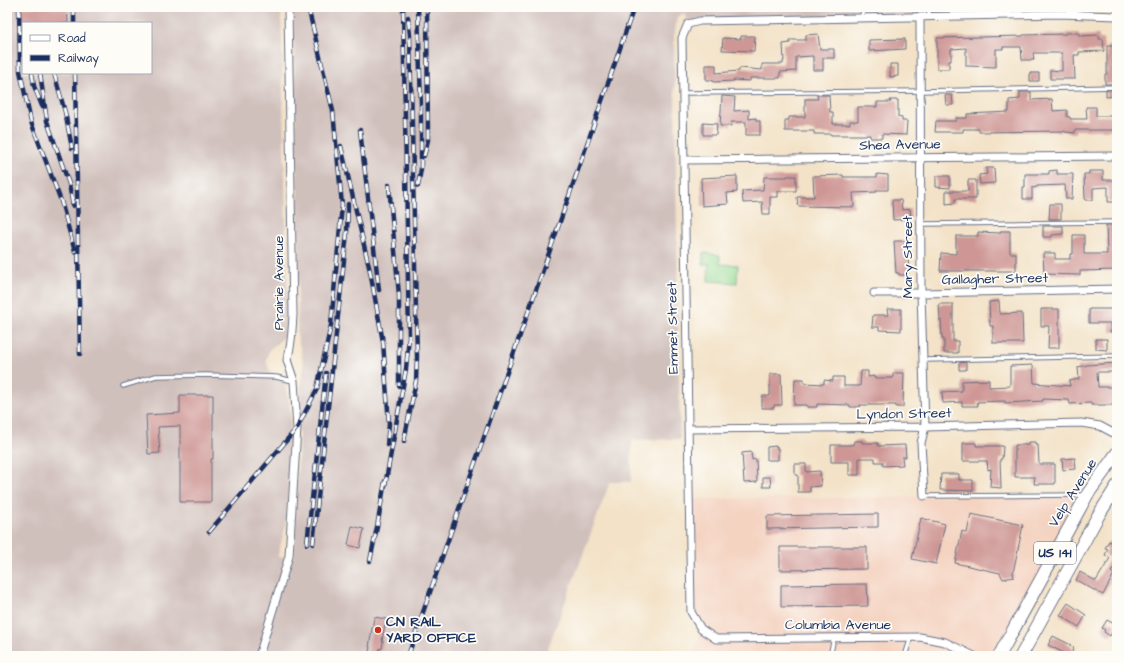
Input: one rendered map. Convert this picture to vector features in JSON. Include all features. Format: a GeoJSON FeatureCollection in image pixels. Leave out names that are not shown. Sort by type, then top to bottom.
{"type":"FeatureCollection","features":[{"type":"Feature","properties":{"kind":"main road","name":"Velp Avenue"},"geometry":{"type":"LineString","coordinates":[[999,656],[1087,495],[1117,453]]}},
{"type":"Feature","properties":{"kind":"main road","name":"US 141"},"geometry":{"type":"LineString","coordinates":[[1021,656],[1113,501],[1117,486]]}},
{"type":"Feature","properties":{"kind":"street","name":"Prairie Avenue"},"geometry":{"type":"LineString","coordinates":[[259,656],[289,556],[297,428],[294,381],[287,360],[292,337],[293,315],[288,7]]}},
{"type":"Feature","properties":{"kind":"street"},"geometry":{"type":"LineString","coordinates":[[862,18],[1059,11],[1117,16]]}},
{"type":"Feature","properties":{"kind":"street","name":"Mary Street"},"geometry":{"type":"LineString","coordinates":[[920,17],[922,158],[921,293],[925,427],[922,443],[924,496]]}},
{"type":"Feature","properties":{"kind":"street","name":"Emmet Street"},"geometry":{"type":"LineString","coordinates":[[701,629],[691,612],[682,38],[688,24],[700,21],[862,18]]}},
{"type":"Feature","properties":{"kind":"street","name":"Shea Avenue"},"geometry":{"type":"LineString","coordinates":[[684,160],[1117,156]]}},
{"type":"Feature","properties":{"kind":"street","name":"Gallagher Street"},"geometry":{"type":"LineString","coordinates":[[874,293],[1117,289]]}},
{"type":"Feature","properties":{"kind":"street","name":"Lyndon Street"},"geometry":{"type":"LineString","coordinates":[[688,429],[925,427],[1081,423],[1100,426],[1117,435]]}},
{"type":"Feature","properties":{"kind":"street","name":"Columbia Avenue"},"geometry":{"type":"LineString","coordinates":[[701,629],[716,639],[920,637],[945,642],[974,656]]}},
{"type":"Feature","properties":{"kind":"lane"},"geometry":{"type":"LineString","coordinates":[[862,18],[863,7]]}},
{"type":"Feature","properties":{"kind":"lane"},"geometry":{"type":"LineString","coordinates":[[929,7],[929,16]]}},
{"type":"Feature","properties":{"kind":"lane"},"geometry":{"type":"LineString","coordinates":[[684,93],[921,91],[1117,87]]}},
{"type":"Feature","properties":{"kind":"lane"},"geometry":{"type":"LineString","coordinates":[[922,224],[1117,222]]}},
{"type":"Feature","properties":{"kind":"lane"},"geometry":{"type":"LineString","coordinates":[[922,360],[1117,356]]}},
{"type":"Feature","properties":{"kind":"lane"},"geometry":{"type":"LineString","coordinates":[[123,386],[156,376],[276,377],[294,381]]}},
{"type":"Feature","properties":{"kind":"lane"},"geometry":{"type":"LineString","coordinates":[[924,496],[1087,495]]}},
{"type":"Feature","properties":{"kind":"lane"},"geometry":{"type":"LineString","coordinates":[[906,656],[911,637]]}},
{"type":"Feature","properties":{"kind":"lane"},"geometry":{"type":"LineString","coordinates":[[830,656],[834,638]]}},
{"type":"Feature","properties":{"kind":"shaded area"},"geometry":{"type":"Polygon","coordinates":[[[7,7],[281,7],[288,321],[285,334],[282,339],[269,350],[266,361],[270,371],[285,384],[291,414],[291,458],[288,499],[285,525],[278,557],[294,558],[301,386],[304,366],[297,335],[299,252],[293,7],[970,7],[970,16],[688,24],[684,13],[677,19],[674,36],[680,439],[632,440],[631,482],[610,482],[545,656],[7,656],[7,7]]]}},
{"type":"Feature","properties":{"kind":"shaded area"},"geometry":{"type":"Polygon","coordinates":[[[1087,495],[999,656],[694,656],[701,629],[691,612],[689,499],[1087,495]]]}},
{"type":"Feature","properties":{"kind":"green space"},"geometry":{"type":"Polygon","coordinates":[[[703,253],[720,255],[720,264],[738,265],[737,283],[708,281],[709,264],[703,264],[703,253]]]}},
{"type":"Feature","properties":{"kind":"building"},"geometry":{"type":"Polygon","coordinates":[[[20,7],[67,7],[68,22],[21,23],[20,7]]]}},
{"type":"Feature","properties":{"kind":"building"},"geometry":{"type":"Polygon","coordinates":[[[1079,33],[1079,36],[1099,35],[1099,39],[1103,39],[1104,51],[1079,52],[1079,55],[1074,55],[1075,79],[1050,79],[1050,70],[1062,71],[1062,53],[1033,53],[1034,60],[1022,60],[1021,47],[1003,47],[1003,49],[996,49],[996,67],[966,66],[966,48],[951,49],[949,69],[937,69],[937,38],[1023,36],[1079,33]]]}},
{"type":"Feature","properties":{"kind":"building"},"geometry":{"type":"Polygon","coordinates":[[[818,34],[820,49],[834,49],[834,58],[823,58],[823,70],[813,70],[813,56],[796,57],[796,71],[780,72],[780,78],[750,78],[750,81],[733,80],[734,81],[713,82],[713,80],[706,80],[706,65],[716,65],[716,73],[739,71],[740,68],[762,70],[762,64],[783,64],[783,44],[790,43],[790,40],[806,40],[806,35],[818,34]]]}},
{"type":"Feature","properties":{"kind":"building"},"geometry":{"type":"Polygon","coordinates":[[[741,36],[755,36],[754,51],[722,50],[723,38],[741,39],[741,36]]]}},
{"type":"Feature","properties":{"kind":"building"},"geometry":{"type":"Polygon","coordinates":[[[905,39],[905,49],[869,51],[869,40],[905,39]]]}},
{"type":"Feature","properties":{"kind":"building"},"geometry":{"type":"Polygon","coordinates":[[[1107,46],[1114,46],[1115,55],[1117,55],[1117,80],[1115,80],[1115,84],[1105,84],[1105,74],[1107,74],[1107,46]]]}},
{"type":"Feature","properties":{"kind":"building"},"geometry":{"type":"Polygon","coordinates":[[[890,64],[898,64],[898,76],[890,77],[890,64]]]}},
{"type":"Feature","properties":{"kind":"building"},"geometry":{"type":"Polygon","coordinates":[[[1030,73],[1039,73],[1039,81],[1030,81],[1030,73]]]}},
{"type":"Feature","properties":{"kind":"building"},"geometry":{"type":"Polygon","coordinates":[[[1106,90],[1116,90],[1116,96],[1106,97],[1106,90]]]}},
{"type":"Feature","properties":{"kind":"building"},"geometry":{"type":"Polygon","coordinates":[[[1020,92],[1031,92],[1031,100],[1052,99],[1053,111],[1067,110],[1067,117],[1070,117],[1070,119],[1087,119],[1086,107],[1096,107],[1096,116],[1117,116],[1117,130],[1075,130],[1075,133],[1065,131],[979,132],[979,129],[963,129],[963,132],[935,132],[936,121],[956,121],[956,118],[967,118],[967,114],[1009,112],[1009,100],[1020,99],[1020,92]]]}},
{"type":"Feature","properties":{"kind":"building"},"geometry":{"type":"Polygon","coordinates":[[[817,95],[829,95],[830,112],[833,112],[833,124],[850,124],[850,121],[858,121],[858,107],[877,107],[877,102],[891,102],[890,100],[898,100],[898,117],[902,118],[902,121],[907,121],[906,135],[882,134],[882,138],[870,138],[870,135],[831,135],[814,134],[814,131],[785,131],[785,120],[789,120],[789,117],[805,117],[805,99],[818,99],[817,95]]]}},
{"type":"Feature","properties":{"kind":"building"},"geometry":{"type":"Polygon","coordinates":[[[945,95],[952,95],[953,105],[946,105],[945,95]]]}},
{"type":"Feature","properties":{"kind":"building"},"geometry":{"type":"Polygon","coordinates":[[[722,96],[735,97],[734,111],[749,110],[749,119],[756,118],[756,121],[760,121],[760,135],[746,135],[746,122],[731,122],[731,126],[720,126],[722,96]]]}},
{"type":"Feature","properties":{"kind":"building"},"geometry":{"type":"Polygon","coordinates":[[[703,123],[717,124],[716,135],[703,135],[703,123]]]}},
{"type":"Feature","properties":{"kind":"building"},"geometry":{"type":"Polygon","coordinates":[[[986,168],[994,168],[995,183],[980,184],[979,175],[987,174],[986,168]]]}},
{"type":"Feature","properties":{"kind":"building"},"geometry":{"type":"Polygon","coordinates":[[[1057,170],[1057,174],[1073,174],[1072,199],[1066,199],[1065,185],[1037,186],[1032,188],[1032,199],[1023,199],[1025,174],[1049,174],[1049,171],[1057,170]]]}},
{"type":"Feature","properties":{"kind":"building"},"geometry":{"type":"Polygon","coordinates":[[[1089,171],[1103,171],[1103,180],[1117,180],[1117,202],[1108,202],[1108,187],[1093,188],[1093,200],[1085,200],[1084,174],[1089,174],[1089,171]]]}},
{"type":"Feature","properties":{"kind":"building"},"geometry":{"type":"Polygon","coordinates":[[[877,174],[888,175],[888,190],[853,193],[854,207],[798,206],[797,197],[814,197],[813,176],[843,175],[843,177],[877,177],[877,174]]]}},
{"type":"Feature","properties":{"kind":"building"},"geometry":{"type":"Polygon","coordinates":[[[737,176],[737,192],[727,193],[728,204],[702,206],[701,178],[737,176]]]}},
{"type":"Feature","properties":{"kind":"building"},"geometry":{"type":"Polygon","coordinates":[[[796,176],[796,191],[778,191],[778,197],[770,197],[770,214],[763,214],[762,202],[743,203],[742,191],[763,190],[764,177],[796,176]]]}},
{"type":"Feature","properties":{"kind":"building"},"geometry":{"type":"Polygon","coordinates":[[[936,176],[950,176],[950,188],[936,187],[936,176]]]}},
{"type":"Feature","properties":{"kind":"building"},"geometry":{"type":"Polygon","coordinates":[[[968,180],[976,180],[976,199],[955,199],[955,203],[946,204],[946,191],[968,191],[968,180]]]}},
{"type":"Feature","properties":{"kind":"building"},"geometry":{"type":"Polygon","coordinates":[[[892,200],[901,200],[902,210],[910,209],[911,219],[893,220],[892,200]]]}},
{"type":"Feature","properties":{"kind":"building"},"geometry":{"type":"Polygon","coordinates":[[[1050,204],[1061,204],[1061,219],[1049,219],[1050,204]]]}},
{"type":"Feature","properties":{"kind":"building"},"geometry":{"type":"Polygon","coordinates":[[[1106,225],[1117,225],[1117,270],[1080,271],[1080,275],[1044,274],[1043,253],[1055,253],[1055,259],[1070,259],[1070,254],[1073,254],[1073,235],[1084,235],[1084,254],[1107,254],[1106,225]]]}},
{"type":"Feature","properties":{"kind":"building"},"geometry":{"type":"Polygon","coordinates":[[[1043,226],[1063,226],[1063,234],[1052,235],[1052,237],[1043,237],[1043,226]]]}},
{"type":"Feature","properties":{"kind":"building"},"geometry":{"type":"Polygon","coordinates":[[[1000,231],[1010,231],[1010,253],[1016,253],[1016,271],[940,271],[941,253],[956,254],[956,236],[978,236],[978,232],[1000,233],[1000,231]]]}},
{"type":"Feature","properties":{"kind":"building"},"geometry":{"type":"Polygon","coordinates":[[[894,241],[907,241],[909,272],[907,275],[899,275],[899,273],[896,273],[894,241]]]}},
{"type":"Feature","properties":{"kind":"building"},"geometry":{"type":"Polygon","coordinates":[[[999,301],[1000,314],[1022,313],[1023,343],[993,343],[993,326],[990,326],[989,302],[999,301]]]}},
{"type":"Feature","properties":{"kind":"building"},"geometry":{"type":"Polygon","coordinates":[[[939,304],[953,304],[953,341],[958,341],[958,353],[944,353],[944,339],[942,339],[939,304]]]}},
{"type":"Feature","properties":{"kind":"building"},"geometry":{"type":"Polygon","coordinates":[[[887,309],[901,309],[901,331],[879,330],[879,327],[872,327],[873,315],[888,315],[887,309]]]}},
{"type":"Feature","properties":{"kind":"building"},"geometry":{"type":"Polygon","coordinates":[[[1041,309],[1059,309],[1059,348],[1048,348],[1049,326],[1041,326],[1041,309]]]}},
{"type":"Feature","properties":{"kind":"building"},"geometry":{"type":"Polygon","coordinates":[[[1089,309],[1117,309],[1117,332],[1110,332],[1110,323],[1089,323],[1089,309]]]}},
{"type":"Feature","properties":{"kind":"building"},"geometry":{"type":"Polygon","coordinates":[[[1096,339],[1107,339],[1107,350],[1096,349],[1096,339]]]}},
{"type":"Feature","properties":{"kind":"building"},"geometry":{"type":"Polygon","coordinates":[[[966,362],[966,370],[959,370],[959,363],[966,362]]]}},
{"type":"Feature","properties":{"kind":"building"},"geometry":{"type":"Polygon","coordinates":[[[1117,363],[1117,372],[1097,372],[1098,387],[1117,387],[1117,405],[1091,405],[1091,403],[1070,404],[1069,400],[1043,399],[1043,401],[1005,403],[1005,401],[977,402],[978,406],[962,406],[962,402],[943,403],[942,392],[962,391],[962,381],[989,380],[989,387],[1010,386],[1010,366],[1033,365],[1034,383],[1070,386],[1069,381],[1079,379],[1078,367],[1117,363]]]}},
{"type":"Feature","properties":{"kind":"building"},"geometry":{"type":"Polygon","coordinates":[[[861,371],[868,371],[868,377],[874,376],[874,378],[893,378],[893,373],[904,373],[903,407],[896,407],[896,405],[860,405],[860,407],[850,407],[850,405],[817,404],[817,407],[807,407],[807,405],[794,405],[795,379],[804,379],[804,383],[824,384],[824,380],[833,381],[833,377],[844,377],[844,386],[860,386],[861,371]]]}},
{"type":"Feature","properties":{"kind":"building"},"geometry":{"type":"Polygon","coordinates":[[[770,374],[781,374],[782,405],[774,405],[774,408],[762,408],[762,396],[770,396],[770,374]]]}},
{"type":"Feature","properties":{"kind":"building"},"geometry":{"type":"Polygon","coordinates":[[[180,395],[213,395],[211,502],[180,502],[180,426],[158,427],[160,453],[148,454],[146,415],[180,413],[180,395]]]}},
{"type":"Feature","properties":{"kind":"building"},"geometry":{"type":"Polygon","coordinates":[[[854,441],[862,441],[862,443],[878,443],[878,446],[905,445],[906,457],[902,457],[903,465],[883,466],[883,462],[875,462],[875,458],[859,458],[859,475],[849,475],[849,462],[831,462],[831,445],[853,445],[854,441]]]}},
{"type":"Feature","properties":{"kind":"building"},"geometry":{"type":"Polygon","coordinates":[[[1028,442],[1035,442],[1035,445],[1038,445],[1039,464],[1055,464],[1055,484],[1034,484],[1035,477],[1015,477],[1015,445],[1028,445],[1028,442]]]}},
{"type":"Feature","properties":{"kind":"building"},"geometry":{"type":"Polygon","coordinates":[[[963,443],[976,443],[976,446],[1003,446],[1002,459],[1000,459],[1001,488],[990,487],[991,469],[988,470],[987,461],[963,461],[963,443]]]}},
{"type":"Feature","properties":{"kind":"building"},"geometry":{"type":"Polygon","coordinates":[[[776,446],[776,448],[778,448],[778,460],[767,460],[767,447],[776,446]]]}},
{"type":"Feature","properties":{"kind":"building"},"geometry":{"type":"Polygon","coordinates":[[[751,452],[752,460],[756,459],[757,482],[744,483],[742,453],[751,452]]]}},
{"type":"Feature","properties":{"kind":"building"},"geometry":{"type":"Polygon","coordinates":[[[1075,458],[1076,469],[1063,470],[1062,459],[1075,458]]]}},
{"type":"Feature","properties":{"kind":"building"},"geometry":{"type":"Polygon","coordinates":[[[795,464],[806,464],[806,472],[820,471],[821,486],[810,487],[810,492],[798,492],[798,475],[795,475],[795,464]]]}},
{"type":"Feature","properties":{"kind":"building"},"geometry":{"type":"Polygon","coordinates":[[[941,474],[959,474],[959,480],[973,480],[973,491],[940,490],[941,474]]]}},
{"type":"Feature","properties":{"kind":"building"},"geometry":{"type":"Polygon","coordinates":[[[763,477],[770,477],[771,487],[763,487],[763,477]]]}},
{"type":"Feature","properties":{"kind":"building"},"geometry":{"type":"Polygon","coordinates":[[[878,514],[878,527],[767,529],[767,516],[878,514]]]}},
{"type":"Feature","properties":{"kind":"building"},"geometry":{"type":"Polygon","coordinates":[[[971,514],[1023,525],[1013,573],[1014,577],[1003,579],[1000,573],[955,563],[962,531],[967,533],[971,514]]]}},
{"type":"Feature","properties":{"kind":"building"},"geometry":{"type":"Polygon","coordinates":[[[921,518],[945,524],[936,564],[912,559],[921,518]]]}},
{"type":"Feature","properties":{"kind":"building"},"geometry":{"type":"Polygon","coordinates":[[[352,526],[364,529],[360,548],[348,545],[352,526]]]}},
{"type":"Feature","properties":{"kind":"building"},"geometry":{"type":"Polygon","coordinates":[[[1109,541],[1117,544],[1117,562],[1111,572],[1114,574],[1103,595],[1076,580],[1080,572],[1096,581],[1110,558],[1105,555],[1108,549],[1105,548],[1109,541]]]}},
{"type":"Feature","properties":{"kind":"building"},"geometry":{"type":"Polygon","coordinates":[[[780,547],[867,547],[867,569],[780,570],[780,547]]]}},
{"type":"Feature","properties":{"kind":"building"},"geometry":{"type":"Polygon","coordinates":[[[867,584],[868,606],[781,607],[781,585],[867,584]]]}},
{"type":"Feature","properties":{"kind":"building"},"geometry":{"type":"Polygon","coordinates":[[[1068,603],[1086,615],[1079,627],[1060,615],[1068,603]]]}},
{"type":"Feature","properties":{"kind":"building","name":"CN RAIL YARD OFFICE"},"geometry":{"type":"Polygon","coordinates":[[[374,617],[386,619],[382,649],[380,648],[378,656],[368,656],[370,647],[374,617]]]}},
{"type":"Feature","properties":{"kind":"building"},"geometry":{"type":"Polygon","coordinates":[[[1107,620],[1116,625],[1110,636],[1104,632],[1105,630],[1102,628],[1107,620]]]}},
{"type":"Feature","properties":{"kind":"building"},"geometry":{"type":"Polygon","coordinates":[[[1053,636],[1074,648],[1070,656],[1048,645],[1053,636]]]}},
{"type":"Feature","properties":{"kind":"railway"},"geometry":{"type":"LineString","coordinates":[[19,7],[20,71],[31,122],[61,201],[75,252]]}},
{"type":"Feature","properties":{"kind":"railway"},"geometry":{"type":"LineString","coordinates":[[74,7],[74,22]]}},
{"type":"Feature","properties":{"kind":"railway"},"geometry":{"type":"LineString","coordinates":[[209,532],[297,428],[317,389],[331,325],[342,205],[333,111],[308,7]]}},
{"type":"Feature","properties":{"kind":"railway"},"geometry":{"type":"LineString","coordinates":[[385,486],[406,369],[409,337],[403,7]]}},
{"type":"Feature","properties":{"kind":"railway"},"geometry":{"type":"LineString","coordinates":[[418,7],[421,169],[418,186]]}},
{"type":"Feature","properties":{"kind":"railway"},"geometry":{"type":"LineString","coordinates":[[424,156],[428,140],[427,7]]}},
{"type":"Feature","properties":{"kind":"railway"},"geometry":{"type":"LineString","coordinates":[[408,656],[634,7]]}},
{"type":"Feature","properties":{"kind":"railway"},"geometry":{"type":"LineString","coordinates":[[404,441],[416,381],[417,357],[410,35],[408,17]]}},
{"type":"Feature","properties":{"kind":"railway"},"geometry":{"type":"LineString","coordinates":[[32,74],[34,86],[42,106]]}},
{"type":"Feature","properties":{"kind":"railway"},"geometry":{"type":"LineString","coordinates":[[40,74],[47,121],[69,184],[73,206]]}},
{"type":"Feature","properties":{"kind":"railway"},"geometry":{"type":"LineString","coordinates":[[54,74],[65,112],[72,148]]}},
{"type":"Feature","properties":{"kind":"railway"},"geometry":{"type":"LineString","coordinates":[[75,74],[80,354]]}},
{"type":"Feature","properties":{"kind":"railway"},"geometry":{"type":"LineString","coordinates":[[360,130],[379,290]]}},
{"type":"Feature","properties":{"kind":"railway"},"geometry":{"type":"LineString","coordinates":[[341,146],[370,271],[383,342],[389,424],[387,445]]}},
{"type":"Feature","properties":{"kind":"railway"},"geometry":{"type":"LineString","coordinates":[[389,185],[399,295],[399,386]]}},
{"type":"Feature","properties":{"kind":"railway"},"geometry":{"type":"LineString","coordinates":[[313,544],[347,233],[348,204]]}},
{"type":"Feature","properties":{"kind":"railway"},"geometry":{"type":"LineString","coordinates":[[307,544],[326,373]]}},
{"type":"Feature","properties":{"kind":"railway"},"geometry":{"type":"LineString","coordinates":[[370,561],[385,481]]}},
{"type":"Feature","properties":{"kind":"place","name":"CN RAIL YARD OFFICE"},"geometry":{"type":"Point","coordinates":[378,630]}}]}
